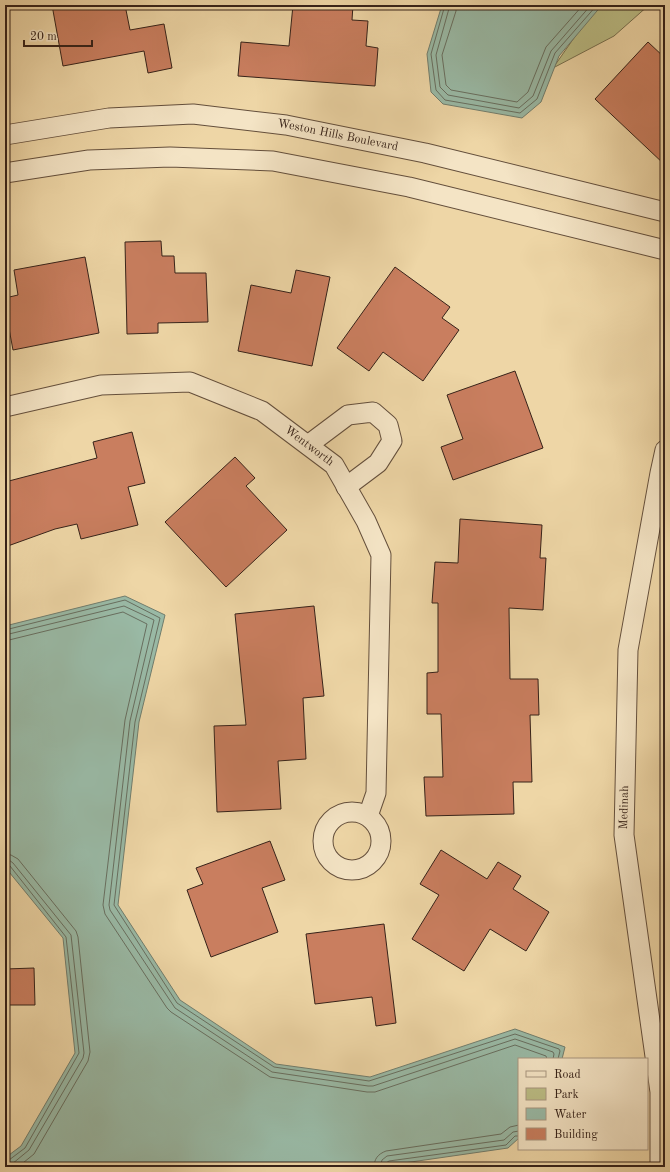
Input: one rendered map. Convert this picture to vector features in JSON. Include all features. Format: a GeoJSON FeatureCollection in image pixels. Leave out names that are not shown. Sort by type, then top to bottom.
{"type":"FeatureCollection","features":[{"type":"Feature","properties":{"kind":"street","name":"Weston Hills Boulevard"},"geometry":{"type":"LineString","coordinates":[[5,134],[109,118],[193,114],[286,124],[425,153],[665,212]]}},
{"type":"Feature","properties":{"kind":"street"},"geometry":{"type":"LineString","coordinates":[[5,173],[89,160],[170,157],[274,161],[408,187],[665,250]]}},
{"type":"Feature","properties":{"kind":"street","name":"Wentworth"},"geometry":{"type":"LineString","coordinates":[[5,407],[101,385],[190,382],[262,411],[334,465],[366,522],[381,555],[376,793],[368,816]]}},
{"type":"Feature","properties":{"kind":"street"},"geometry":{"type":"LineString","coordinates":[[308,446],[348,415],[373,412],[388,425],[392,441],[378,463],[346,487]]}},
{"type":"Feature","properties":{"kind":"street","name":"Medinah"},"geometry":{"type":"LineString","coordinates":[[660,1167],[660,1092],[624,835],[628,650],[665,450]]}},
{"type":"Feature","properties":{"kind":"green space"},"geometry":{"type":"Polygon","coordinates":[[[597,5],[649,5],[614,36],[553,68],[597,5]]]}},
{"type":"Feature","properties":{"kind":"water"},"geometry":{"type":"Polygon","coordinates":[[[442,5],[602,5],[559,56],[541,102],[522,118],[443,104],[431,92],[427,54],[442,5]]]}},
{"type":"Feature","properties":{"kind":"water"},"geometry":{"type":"Polygon","coordinates":[[[125,596],[165,615],[139,722],[118,905],[180,1000],[276,1064],[370,1077],[515,1029],[565,1047],[562,1058],[518,1058],[518,1139],[508,1148],[376,1167],[5,1167],[5,1158],[21,1146],[75,1053],[63,938],[5,867],[5,626],[125,596]]]}},
{"type":"Feature","properties":{"kind":"building"},"geometry":{"type":"Polygon","coordinates":[[[52,5],[125,5],[130,30],[164,24],[172,68],[148,73],[144,51],[63,66],[52,5]]]}},
{"type":"Feature","properties":{"kind":"building"},"geometry":{"type":"Polygon","coordinates":[[[293,5],[353,5],[352,20],[368,21],[366,46],[378,48],[375,86],[238,76],[241,42],[289,46],[293,5]]]}},
{"type":"Feature","properties":{"kind":"building"},"geometry":{"type":"Polygon","coordinates":[[[648,42],[665,58],[665,165],[595,99],[648,42]]]}},
{"type":"Feature","properties":{"kind":"building"},"geometry":{"type":"Polygon","coordinates":[[[161,241],[162,256],[174,256],[175,273],[206,273],[208,322],[158,323],[158,333],[127,334],[125,242],[161,241]]]}},
{"type":"Feature","properties":{"kind":"building"},"geometry":{"type":"Polygon","coordinates":[[[85,257],[99,333],[13,350],[5,307],[5,298],[18,295],[14,270],[85,257]]]}},
{"type":"Feature","properties":{"kind":"building"},"geometry":{"type":"Polygon","coordinates":[[[395,267],[450,307],[442,318],[459,330],[423,381],[383,352],[369,371],[337,348],[395,267]]]}},
{"type":"Feature","properties":{"kind":"building"},"geometry":{"type":"Polygon","coordinates":[[[296,270],[330,277],[312,366],[238,351],[251,285],[291,293],[296,270]]]}},
{"type":"Feature","properties":{"kind":"building"},"geometry":{"type":"Polygon","coordinates":[[[515,371],[543,448],[453,480],[441,447],[463,439],[447,395],[515,371]]]}},
{"type":"Feature","properties":{"kind":"building"},"geometry":{"type":"Polygon","coordinates":[[[132,432],[145,483],[128,487],[138,525],[81,539],[77,524],[55,529],[5,547],[5,482],[97,458],[93,442],[132,432]]]}},
{"type":"Feature","properties":{"kind":"building"},"geometry":{"type":"Polygon","coordinates":[[[235,457],[255,478],[246,486],[287,530],[226,587],[165,522],[235,457]]]}},
{"type":"Feature","properties":{"kind":"building"},"geometry":{"type":"Polygon","coordinates":[[[460,519],[542,525],[540,558],[546,558],[543,610],[509,608],[510,679],[538,679],[539,715],[530,715],[532,782],[513,782],[514,814],[426,816],[424,777],[443,777],[441,714],[427,714],[427,673],[438,672],[438,603],[432,603],[435,562],[458,563],[460,519]]]}},
{"type":"Feature","properties":{"kind":"building"},"geometry":{"type":"Polygon","coordinates":[[[314,606],[324,696],[303,698],[306,759],[278,761],[281,809],[217,812],[214,726],[246,725],[235,614],[314,606]]]}},
{"type":"Feature","properties":{"kind":"building"},"geometry":{"type":"Polygon","coordinates":[[[270,841],[285,880],[262,888],[278,932],[211,957],[187,890],[203,884],[196,868],[270,841]]]}},
{"type":"Feature","properties":{"kind":"building"},"geometry":{"type":"Polygon","coordinates":[[[441,850],[487,879],[498,862],[521,876],[513,889],[549,912],[526,951],[490,929],[464,971],[412,939],[439,895],[420,884],[441,850]]]}},
{"type":"Feature","properties":{"kind":"building"},"geometry":{"type":"Polygon","coordinates":[[[384,924],[396,1023],[376,1026],[372,997],[315,1004],[306,934],[384,924]]]}},
{"type":"Feature","properties":{"kind":"building"},"geometry":{"type":"Polygon","coordinates":[[[34,968],[35,1005],[5,1005],[5,969],[34,968]]]}}]}
